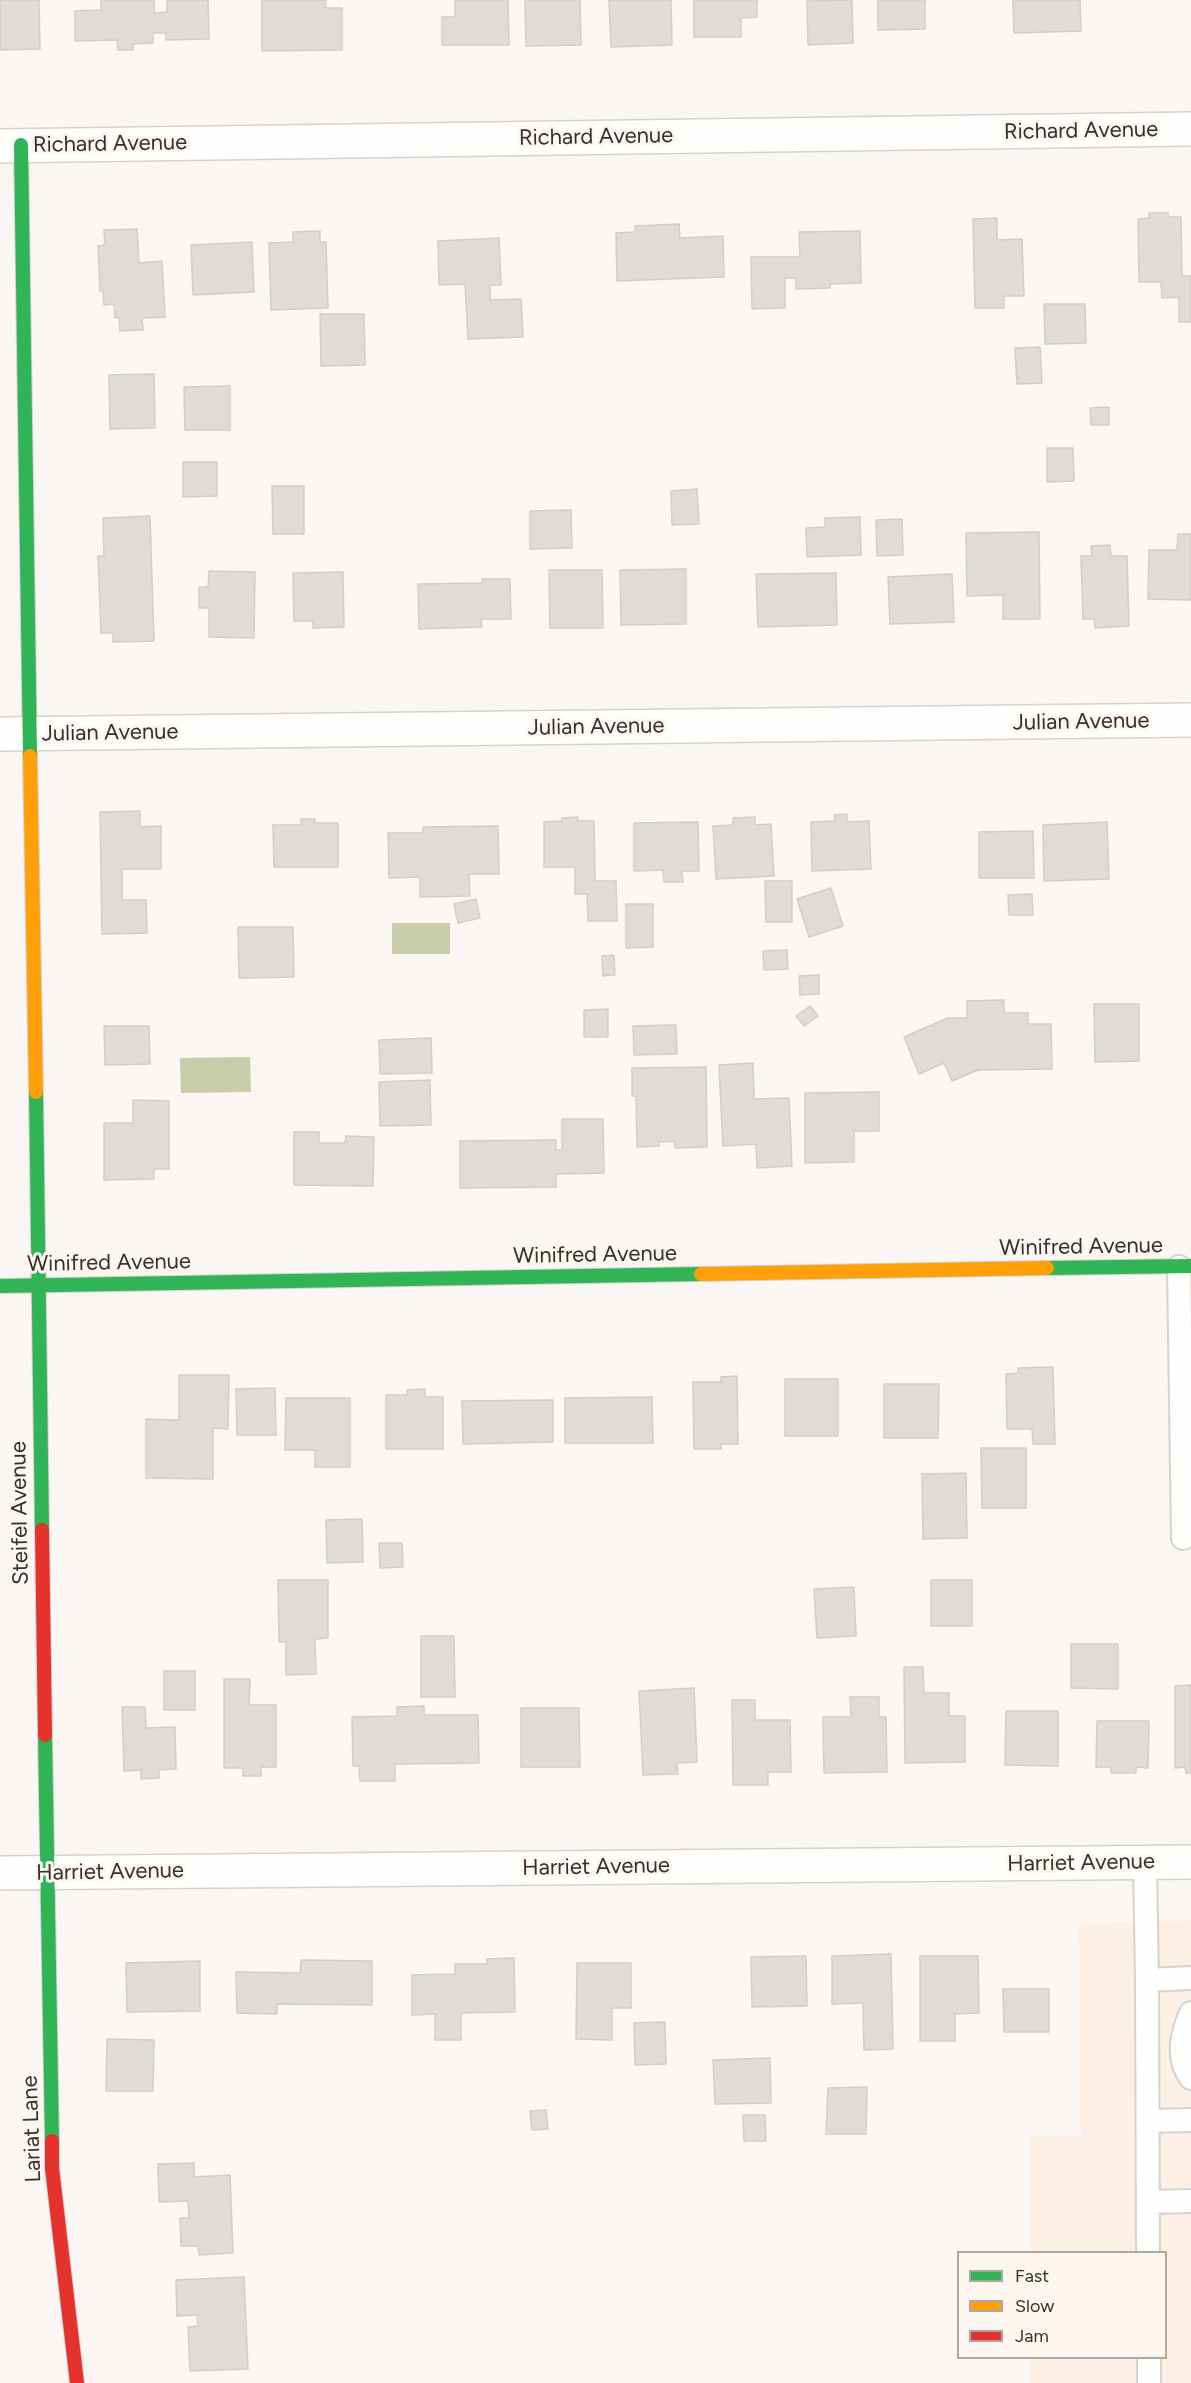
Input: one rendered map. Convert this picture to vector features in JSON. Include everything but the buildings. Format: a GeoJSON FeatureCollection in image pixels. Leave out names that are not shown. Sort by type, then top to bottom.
{"type":"FeatureCollection","features":[{"type":"Feature","properties":{"kind":"street","name":"Richard Avenue"},"geometry":{"type":"LineString","coordinates":[[10,145],[1191,129]]}},
{"type":"Feature","properties":{"kind":"street","name":"Steifel Avenue"},"geometry":{"type":"LineString","coordinates":[[10,145],[14,734],[37,1286],[47,1873]]}},
{"type":"Feature","properties":{"kind":"street","name":"Julian Avenue"},"geometry":{"type":"LineString","coordinates":[[14,734],[1191,720]]}},
{"type":"Feature","properties":{"kind":"street","name":"Winifred Avenue"},"geometry":{"type":"LineString","coordinates":[[0,1286],[1185,1267]]}},
{"type":"Feature","properties":{"kind":"street","name":"Harriet Avenue"},"geometry":{"type":"LineString","coordinates":[[0,1873],[1191,1862]]}},
{"type":"Feature","properties":{"kind":"street","name":"Lariat Lane"},"geometry":{"type":"LineString","coordinates":[[47,1873],[52,2168],[77,2383]]}},
{"type":"Feature","properties":{"kind":"lane"},"geometry":{"type":"LineString","coordinates":[[1183,1538],[1185,1267]]}},
{"type":"Feature","properties":{"kind":"lane"},"geometry":{"type":"LineString","coordinates":[[1145,1862],[1148,1980],[1148,2251]]}},
{"type":"Feature","properties":{"kind":"lane"},"geometry":{"type":"LineString","coordinates":[[1148,1980],[1191,1978]]}},
{"type":"Feature","properties":{"kind":"lane"},"geometry":{"type":"LineString","coordinates":[[1191,2013],[1181,2041],[1185,2070],[1191,2078]]}},
{"type":"Feature","properties":{"kind":"lane"},"geometry":{"type":"LineString","coordinates":[[1148,2121],[1191,2120]]}},
{"type":"Feature","properties":{"kind":"lane"},"geometry":{"type":"LineString","coordinates":[[1148,2202],[1191,2201]]}},
{"type":"Feature","properties":{"kind":"lane"},"geometry":{"type":"LineString","coordinates":[[1149,2359],[1149,2383]]}},
{"type":"Feature","properties":{"kind":"shaded area"},"geometry":{"type":"Polygon","coordinates":[[[392,923],[450,923],[450,954],[392,954],[392,923]]]}},
{"type":"Feature","properties":{"kind":"shaded area"},"geometry":{"type":"Polygon","coordinates":[[[250,1057],[251,1092],[181,1093],[180,1058],[250,1057]]]}},
{"type":"Feature","properties":{"kind":"shaded area"},"geometry":{"type":"Polygon","coordinates":[[[1191,1921],[1191,2383],[1031,2383],[1031,2359],[1167,2359],[1167,2251],[1030,2251],[1030,2135],[1081,2136],[1079,1923],[1191,1921]]]}},
{"type":"Feature","properties":{"kind":"traffic: fast"},"geometry":{"type":"LineString","coordinates":[[21,145],[30,756]]}},
{"type":"Feature","properties":{"kind":"traffic: fast"},"geometry":{"type":"LineString","coordinates":[[36,1092],[42,1530]]}},
{"type":"Feature","properties":{"kind":"traffic: fast"},"geometry":{"type":"LineString","coordinates":[[1047,1268],[1191,1266]]}},
{"type":"Feature","properties":{"kind":"traffic: fast"},"geometry":{"type":"LineString","coordinates":[[0,1286],[701,1274]]}},
{"type":"Feature","properties":{"kind":"traffic: fast"},"geometry":{"type":"LineString","coordinates":[[45,1735],[52,2141]]}},
{"type":"Feature","properties":{"kind":"traffic: slow"},"geometry":{"type":"LineString","coordinates":[[30,756],[36,1092]]}},
{"type":"Feature","properties":{"kind":"traffic: slow"},"geometry":{"type":"LineString","coordinates":[[701,1274],[1047,1268]]}},
{"type":"Feature","properties":{"kind":"traffic: jam"},"geometry":{"type":"LineString","coordinates":[[42,1530],[45,1735]]}},
{"type":"Feature","properties":{"kind":"traffic: jam"},"geometry":{"type":"LineString","coordinates":[[52,2141],[52,2168],[77,2383]]}}]}
